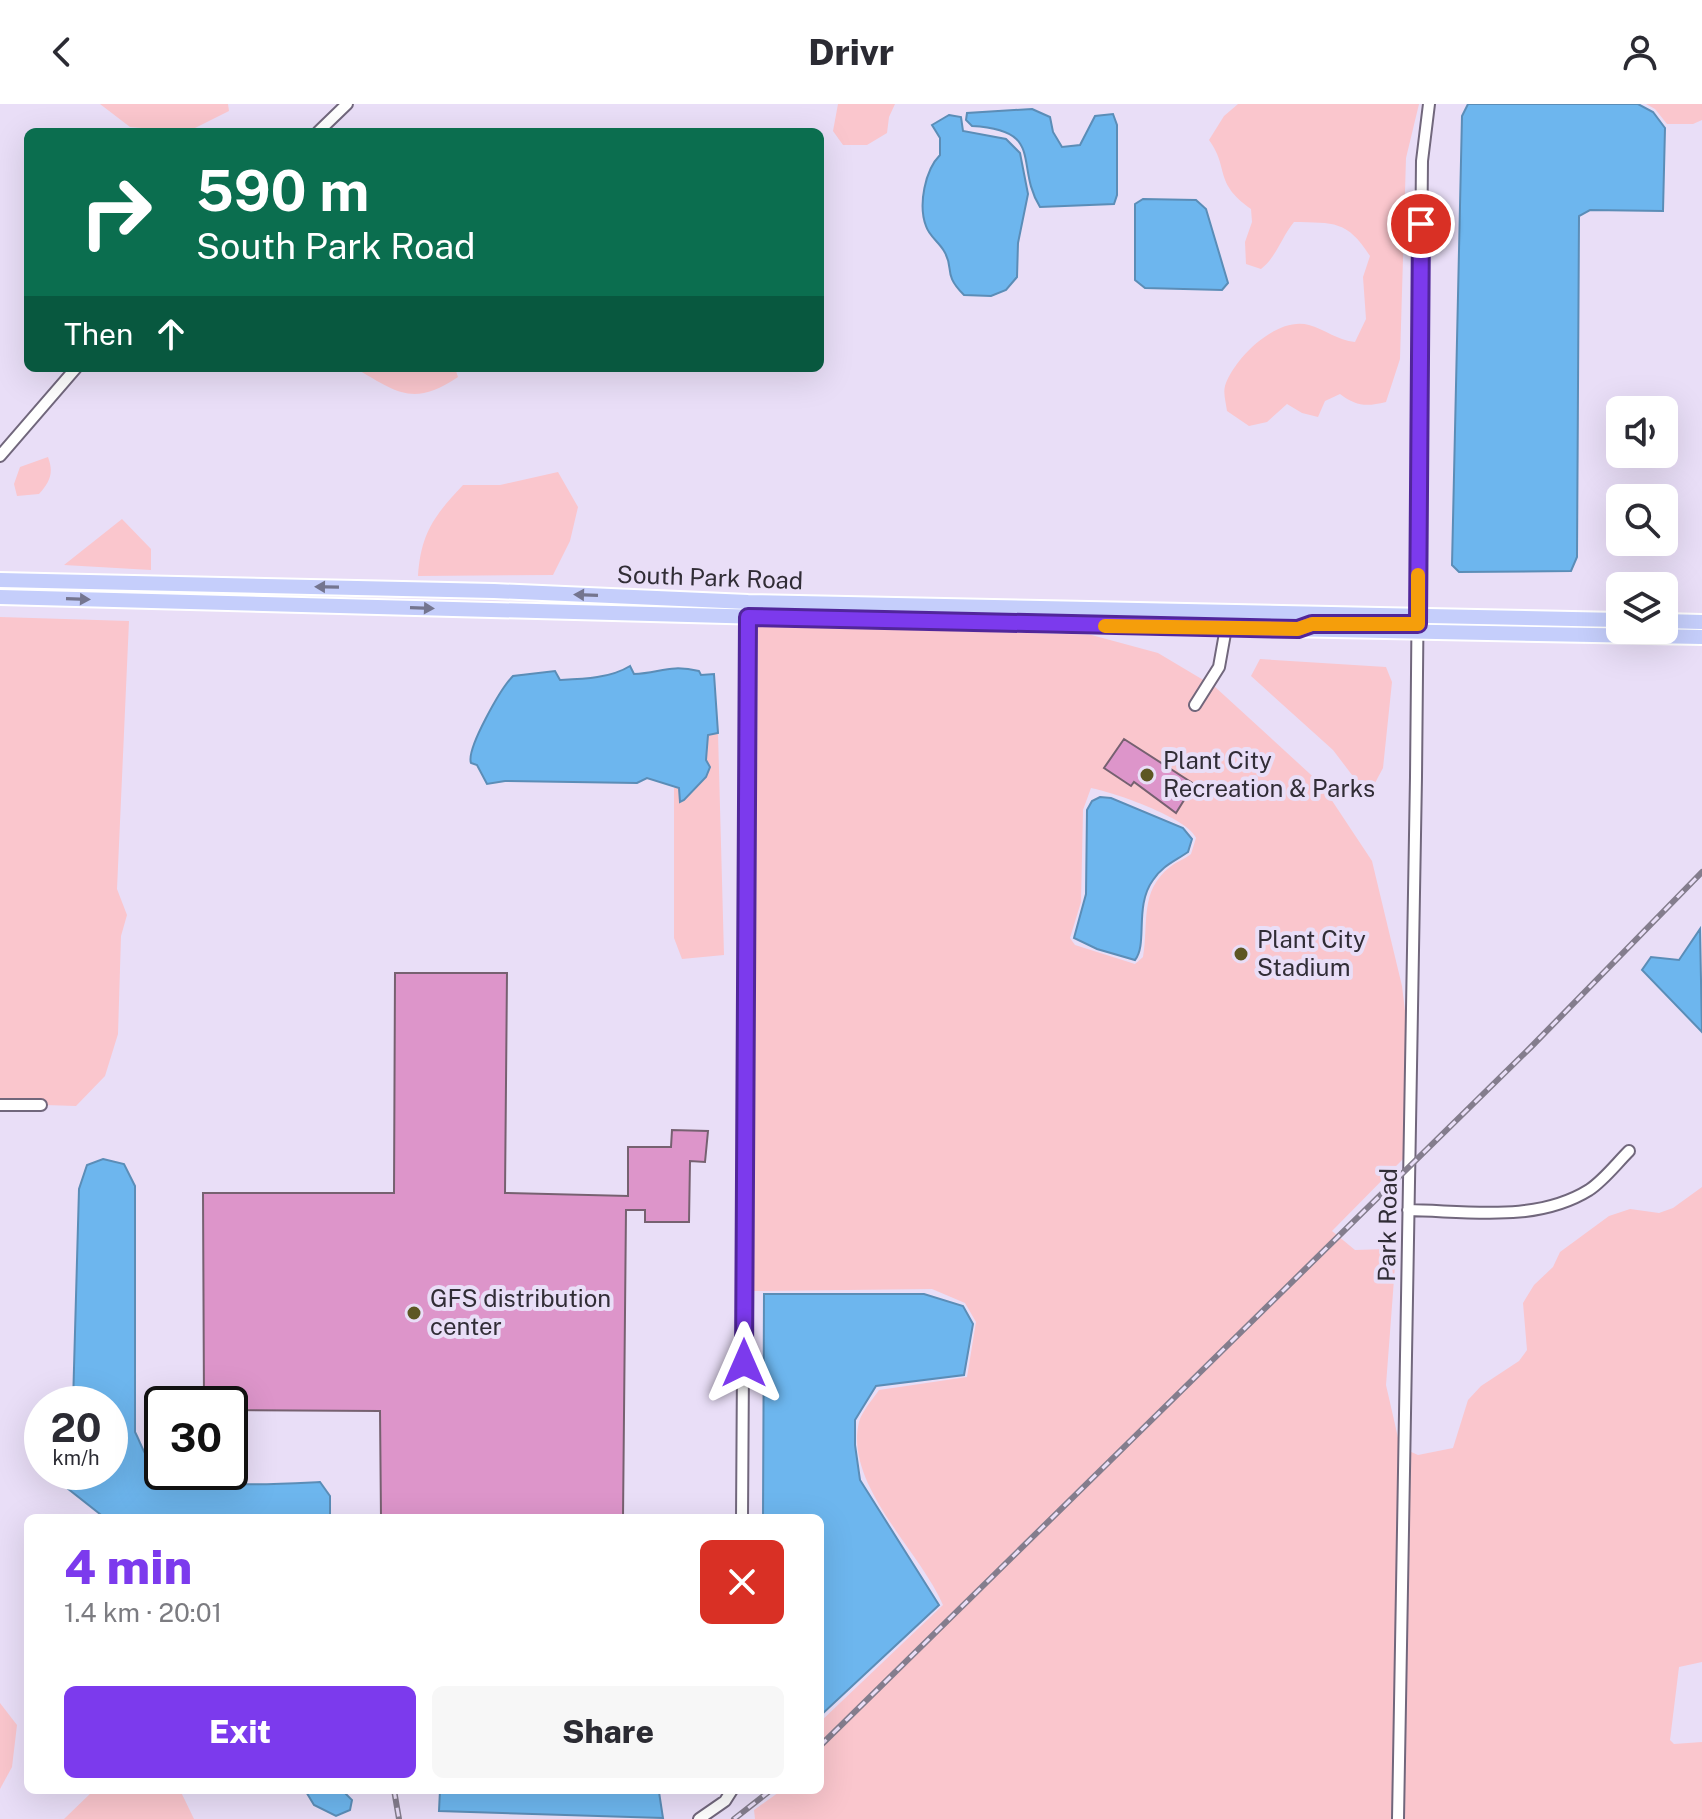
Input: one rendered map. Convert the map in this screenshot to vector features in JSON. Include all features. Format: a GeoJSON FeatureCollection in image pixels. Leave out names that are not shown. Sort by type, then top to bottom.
{"type":"FeatureCollection","features":[{"type":"Feature","properties":{"kind":"main road","name":"South Park Road"},"geometry":{"type":"LineString","coordinates":[[0,582],[494,591],[887,620],[1097,625],[1227,618],[1298,629],[1418,624]]}},
{"type":"Feature","properties":{"kind":"main road","name":"South Park Road"},"geometry":{"type":"LineString","coordinates":[[0,597],[687,615],[748,610],[860,611],[893,605],[1082,609],[1227,618],[1418,624]]}},
{"type":"Feature","properties":{"kind":"main road"},"geometry":{"type":"LineString","coordinates":[[887,620],[894,615],[1060,619],[1082,609]]}},
{"type":"Feature","properties":{"kind":"main road"},"geometry":{"type":"LineString","coordinates":[[1418,624],[1606,620]]}},
{"type":"Feature","properties":{"kind":"main road"},"geometry":{"type":"LineString","coordinates":[[1678,623],[1702,622]]}},
{"type":"Feature","properties":{"kind":"main road"},"geometry":{"type":"LineString","coordinates":[[1418,624],[1543,634],[1702,637]]}},
{"type":"Feature","properties":{"kind":"main road"},"geometry":{"type":"LineString","coordinates":[[1543,634],[1559,628],[1606,630]]}},
{"type":"Feature","properties":{"kind":"street"},"geometry":{"type":"LineString","coordinates":[[322,128],[347,104]]}},
{"type":"Feature","properties":{"kind":"street","name":"Park Road"},"geometry":{"type":"LineString","coordinates":[[1398,1819],[1418,624],[1422,161],[1429,104]]}},
{"type":"Feature","properties":{"kind":"street"},"geometry":{"type":"LineString","coordinates":[[0,456],[73,372]]}},
{"type":"Feature","properties":{"kind":"street"},"geometry":{"type":"LineString","coordinates":[[742,1514],[748,610]]}},
{"type":"Feature","properties":{"kind":"street"},"geometry":{"type":"LineString","coordinates":[[1195,705],[1219,667],[1227,618]]}},
{"type":"Feature","properties":{"kind":"street"},"geometry":{"type":"LineString","coordinates":[[0,1105],[41,1105]]}},
{"type":"Feature","properties":{"kind":"street"},"geometry":{"type":"LineString","coordinates":[[1408,1210],[1516,1213],[1549,1208],[1592,1188],[1629,1151]]}},
{"type":"Feature","properties":{"kind":"street"},"geometry":{"type":"LineString","coordinates":[[699,1819],[725,1801],[729,1794]]}},
{"type":"Feature","properties":{"kind":"shaded area"},"geometry":{"type":"Polygon","coordinates":[[[100,104],[228,104],[229,111],[195,128],[130,127],[100,104]]]}},
{"type":"Feature","properties":{"kind":"shaded area"},"geometry":{"type":"Polygon","coordinates":[[[838,104],[895,104],[887,133],[867,145],[843,145],[833,131],[838,104]]]}},
{"type":"Feature","properties":{"kind":"shaded area"},"geometry":{"type":"Polygon","coordinates":[[[1238,104],[1419,104],[1406,158],[1400,359],[1386,402],[1362,404],[1340,394],[1325,401],[1318,417],[1302,413],[1287,404],[1267,422],[1249,426],[1227,411],[1224,389],[1230,375],[1247,352],[1271,333],[1297,324],[1309,325],[1355,342],[1366,319],[1363,277],[1370,256],[1354,236],[1338,226],[1294,222],[1261,269],[1246,264],[1245,242],[1252,222],[1251,209],[1231,191],[1209,140],[1224,116],[1238,104]]]}},
{"type":"Feature","properties":{"kind":"shaded area"},"geometry":{"type":"Polygon","coordinates":[[[1646,104],[1702,104],[1702,120],[1693,124],[1667,124],[1655,109],[1646,104]]]}},
{"type":"Feature","properties":{"kind":"shaded area"},"geometry":{"type":"Polygon","coordinates":[[[362,372],[456,372],[458,377],[429,392],[417,394],[383,384],[362,372]]]}},
{"type":"Feature","properties":{"kind":"shaded area"},"geometry":{"type":"Polygon","coordinates":[[[48,457],[51,473],[43,490],[39,494],[17,496],[14,484],[20,467],[48,457]]]}},
{"type":"Feature","properties":{"kind":"shaded area"},"geometry":{"type":"Polygon","coordinates":[[[558,472],[578,507],[570,541],[553,575],[418,576],[426,536],[444,506],[463,485],[500,485],[558,472]]]}},
{"type":"Feature","properties":{"kind":"shaded area"},"geometry":{"type":"Polygon","coordinates":[[[122,519],[151,549],[151,570],[64,565],[122,519]]]}},
{"type":"Feature","properties":{"kind":"shaded area"},"geometry":{"type":"Polygon","coordinates":[[[0,617],[129,621],[117,889],[127,915],[121,936],[118,1034],[105,1076],[76,1106],[45,1105],[45,1101],[0,1100],[0,617]]]}},
{"type":"Feature","properties":{"kind":"shaded area"},"geometry":{"type":"Polygon","coordinates":[[[758,621],[1073,630],[1158,653],[1205,681],[1189,707],[1197,711],[1214,686],[1321,784],[1372,861],[1402,986],[1407,1027],[1405,1157],[1332,1231],[1355,1250],[1387,1249],[1396,1253],[1386,1385],[1399,1442],[1393,1819],[755,1819],[754,1810],[776,1794],[824,1794],[824,1718],[943,1605],[873,1493],[857,1446],[859,1422],[879,1390],[967,1377],[976,1322],[965,1303],[932,1289],[754,1291],[758,621]],[[1091,788],[1083,810],[1081,902],[1070,938],[1075,945],[1135,964],[1143,957],[1149,897],[1160,876],[1191,854],[1196,838],[1179,822],[1132,800],[1091,788]]]}},
{"type":"Feature","properties":{"kind":"shaded area"},"geometry":{"type":"Polygon","coordinates":[[[1260,659],[1386,667],[1392,682],[1383,768],[1368,796],[1333,750],[1251,676],[1260,659]]]}},
{"type":"Feature","properties":{"kind":"shaded area"},"geometry":{"type":"Polygon","coordinates":[[[718,733],[724,955],[682,959],[674,938],[674,788],[680,787],[680,801],[684,800],[706,777],[708,735],[718,733]]]}},
{"type":"Feature","properties":{"kind":"shaded area"},"geometry":{"type":"Polygon","coordinates":[[[1702,1187],[1702,1662],[1679,1667],[1670,1740],[1674,1744],[1702,1742],[1702,1819],[1403,1819],[1409,1451],[1418,1455],[1453,1448],[1468,1400],[1481,1386],[1519,1361],[1527,1350],[1523,1303],[1534,1285],[1553,1267],[1560,1252],[1609,1216],[1630,1209],[1659,1213],[1673,1208],[1702,1187]]]}},
{"type":"Feature","properties":{"kind":"shaded area"},"geometry":{"type":"Polygon","coordinates":[[[0,1703],[17,1725],[12,1767],[0,1789],[0,1703]]]}},
{"type":"Feature","properties":{"kind":"shaded area"},"geometry":{"type":"Polygon","coordinates":[[[90,1794],[182,1794],[194,1819],[64,1819],[90,1794]]]}},
{"type":"Feature","properties":{"kind":"water"},"geometry":{"type":"Polygon","coordinates":[[[1468,104],[1638,104],[1653,112],[1665,128],[1663,211],[1590,210],[1579,216],[1577,557],[1571,571],[1459,572],[1452,565],[1462,116],[1468,104]]]}},
{"type":"Feature","properties":{"kind":"water"},"geometry":{"type":"Polygon","coordinates":[[[1032,109],[1050,117],[1053,132],[1062,147],[1080,145],[1095,116],[1113,114],[1117,125],[1117,195],[1114,204],[1040,207],[1019,142],[1010,134],[972,126],[966,120],[967,113],[1032,109]]]}},
{"type":"Feature","properties":{"kind":"water"},"geometry":{"type":"Polygon","coordinates":[[[949,115],[961,117],[963,131],[1006,139],[1020,153],[1028,194],[1018,243],[1017,277],[1006,290],[991,296],[964,295],[957,288],[947,257],[927,230],[924,218],[923,198],[927,179],[940,155],[940,138],[932,125],[949,115]]]}},
{"type":"Feature","properties":{"kind":"water"},"geometry":{"type":"Polygon","coordinates":[[[1143,199],[1196,200],[1206,209],[1228,283],[1222,290],[1145,288],[1135,280],[1135,204],[1143,199]]]}},
{"type":"Feature","properties":{"kind":"water"},"geometry":{"type":"Polygon","coordinates":[[[630,666],[634,674],[680,668],[699,671],[701,675],[714,674],[718,733],[708,735],[706,760],[710,767],[706,777],[684,800],[680,802],[679,788],[647,778],[637,783],[505,781],[487,784],[477,765],[471,763],[479,732],[513,676],[555,671],[560,680],[588,678],[630,666]]]}},
{"type":"Feature","properties":{"kind":"water"},"geometry":{"type":"Polygon","coordinates":[[[1100,797],[1111,798],[1183,828],[1192,839],[1188,852],[1160,871],[1147,890],[1142,913],[1141,944],[1135,960],[1097,949],[1074,938],[1086,894],[1087,810],[1092,801],[1100,797]]]}},
{"type":"Feature","properties":{"kind":"water"},"geometry":{"type":"Polygon","coordinates":[[[1700,929],[1702,1032],[1642,970],[1651,957],[1679,960],[1700,929]]]}},
{"type":"Feature","properties":{"kind":"water"},"geometry":{"type":"Polygon","coordinates":[[[103,1159],[124,1164],[135,1186],[135,1432],[144,1450],[144,1490],[248,1490],[248,1484],[320,1482],[330,1496],[330,1514],[100,1514],[70,1490],[128,1490],[128,1386],[74,1386],[79,1189],[87,1165],[103,1159]]]}},
{"type":"Feature","properties":{"kind":"water"},"geometry":{"type":"Polygon","coordinates":[[[764,1294],[924,1294],[963,1306],[973,1324],[964,1375],[876,1386],[855,1420],[860,1480],[939,1605],[824,1712],[824,1514],[763,1514],[764,1294]]]}},
{"type":"Feature","properties":{"kind":"water"},"geometry":{"type":"Polygon","coordinates":[[[307,1794],[346,1794],[352,1800],[350,1810],[336,1816],[314,1805],[307,1794]]]}},
{"type":"Feature","properties":{"kind":"water"},"geometry":{"type":"Polygon","coordinates":[[[440,1794],[659,1794],[663,1818],[439,1811],[440,1794]]]}},
{"type":"Feature","properties":{"kind":"building","name":"Plant City Recreation & Parks"},"geometry":{"type":"Polygon","coordinates":[[[1124,739],[1194,784],[1176,813],[1134,782],[1131,786],[1104,768],[1124,739]]]}},
{"type":"Feature","properties":{"kind":"building","name":"GFS distribution center"},"geometry":{"type":"Polygon","coordinates":[[[395,973],[507,973],[505,1193],[628,1196],[628,1147],[671,1147],[672,1130],[708,1131],[705,1162],[690,1161],[689,1222],[645,1222],[645,1210],[626,1210],[623,1514],[381,1514],[380,1411],[248,1410],[248,1386],[204,1386],[203,1193],[394,1193],[395,973]]]}},
{"type":"Feature","properties":{"kind":"railway"},"geometry":{"type":"LineString","coordinates":[[824,1742],[1531,1047],[1702,872]]}},
{"type":"Feature","properties":{"kind":"railway"},"geometry":{"type":"LineString","coordinates":[[395,1794],[399,1819]]}},
{"type":"Feature","properties":{"kind":"railway"},"geometry":{"type":"LineString","coordinates":[[734,1819],[766,1794]]}},
{"type":"Feature","properties":{"kind":"slow traffic"},"geometry":{"type":"LineString","coordinates":[[1105,626],[1298,629],[1312,624],[1418,624],[1418,575]]}},
{"type":"Feature","properties":{"kind":"place","name":"Plant City Recreation & Parks"},"geometry":{"type":"Point","coordinates":[1147,775]}},
{"type":"Feature","properties":{"kind":"place","name":"Plant City Stadium"},"geometry":{"type":"Point","coordinates":[1241,954]}},
{"type":"Feature","properties":{"kind":"place","name":"GFS distribution center"},"geometry":{"type":"Point","coordinates":[414,1313]}},
{"type":"Feature","properties":{"kind":"route"},"geometry":{"type":"LineString","coordinates":[[744,1363],[748,617],[1298,629],[1312,624],[1418,624],[1421,224]]}}]}
